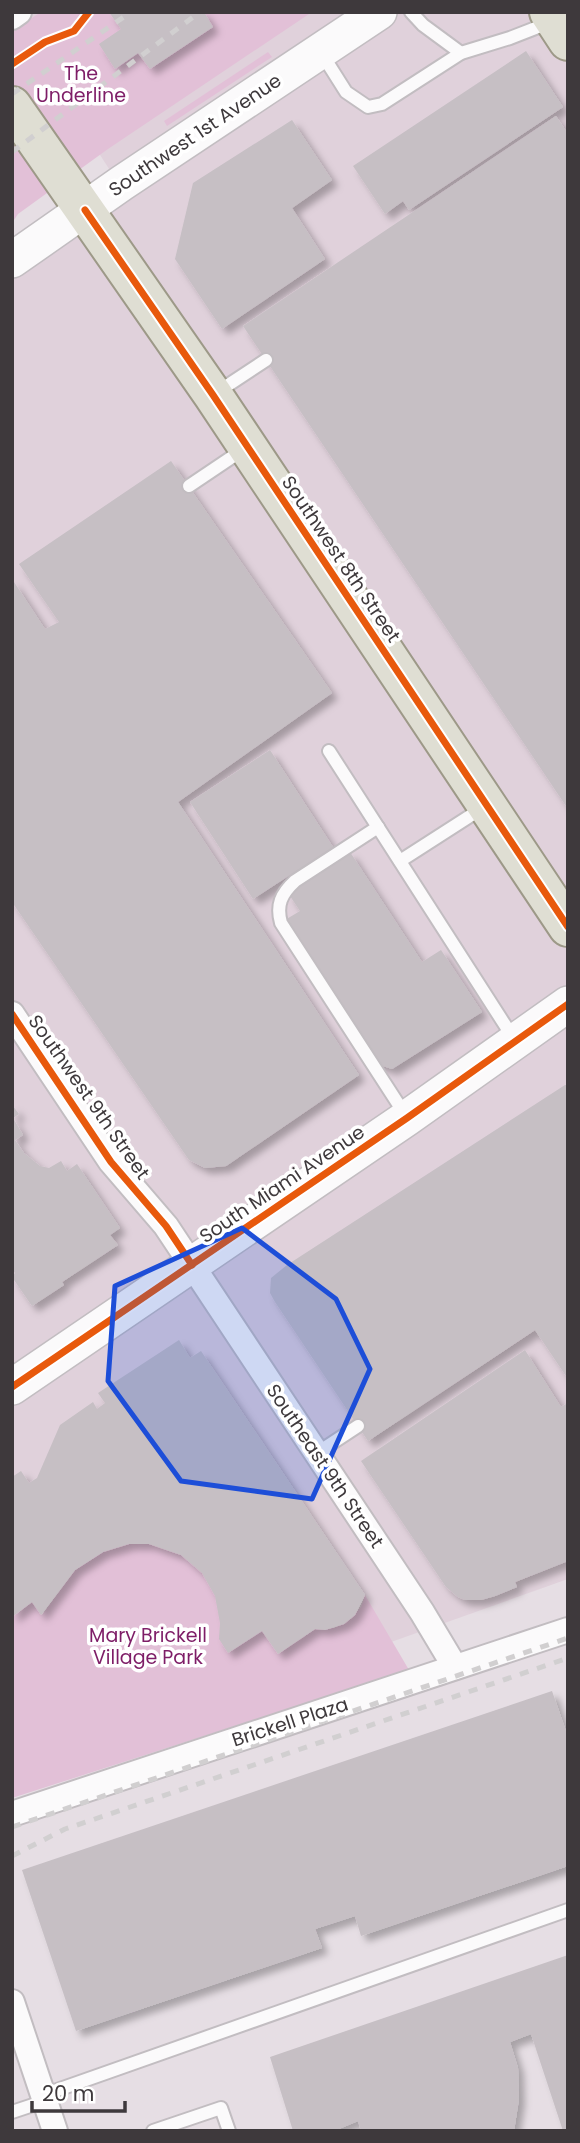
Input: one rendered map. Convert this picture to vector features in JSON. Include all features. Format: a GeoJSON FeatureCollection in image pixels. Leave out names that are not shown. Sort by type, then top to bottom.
{"type":"FeatureCollection","features":[{"type":"Feature","properties":{"kind":"main road","name":"Southwest 1st Avenue"},"geometry":{"type":"LineString","coordinates":[[12,260],[379,12]]}},
{"type":"Feature","properties":{"kind":"main road","name":"Southwest 8th Street"},"geometry":{"type":"LineString","coordinates":[[12,106],[213,396],[568,927]]}},
{"type":"Feature","properties":{"kind":"main road","name":"South Miami Avenue"},"geometry":{"type":"LineString","coordinates":[[12,1387],[407,1118],[568,1004]]}},
{"type":"Feature","properties":{"kind":"street"},"geometry":{"type":"LineString","coordinates":[[12,17],[19,12]]}},
{"type":"Feature","properties":{"kind":"street","name":"Southwest 9th Street"},"geometry":{"type":"LineString","coordinates":[[12,1014],[106,1155],[166,1226],[192,1265]]}},
{"type":"Feature","properties":{"kind":"street","name":"Southeast 9th Street"},"geometry":{"type":"LineString","coordinates":[[192,1265],[455,1667]]}},
{"type":"Feature","properties":{"kind":"street","name":"Brickell Plaza"},"geometry":{"type":"LineString","coordinates":[[12,1814],[568,1630]]}},
{"type":"Feature","properties":{"kind":"street"},"geometry":{"type":"LineString","coordinates":[[12,2002],[55,2131]]}},
{"type":"Feature","properties":{"kind":"lane"},"geometry":{"type":"LineString","coordinates":[[411,12],[423,25],[461,52]]}},
{"type":"Feature","properties":{"kind":"lane"},"geometry":{"type":"LineString","coordinates":[[320,51],[346,92],[368,107],[382,104],[461,52],[557,25]]}},
{"type":"Feature","properties":{"kind":"lane"},"geometry":{"type":"LineString","coordinates":[[213,396],[266,360]]}},
{"type":"Feature","properties":{"kind":"lane"},"geometry":{"type":"LineString","coordinates":[[189,486],[247,447]]}},
{"type":"Feature","properties":{"kind":"lane"},"geometry":{"type":"LineString","coordinates":[[329,751],[514,1040]]}},
{"type":"Feature","properties":{"kind":"lane"},"geometry":{"type":"LineString","coordinates":[[400,861],[487,805]]}},
{"type":"Feature","properties":{"kind":"lane"},"geometry":{"type":"LineString","coordinates":[[378,827],[295,881],[282,897],[278,914],[281,923],[407,1118]]}},
{"type":"Feature","properties":{"kind":"lane"},"geometry":{"type":"LineString","coordinates":[[317,1453],[358,1426]]}},
{"type":"Feature","properties":{"kind":"lane"},"geometry":{"type":"LineString","coordinates":[[12,2112],[44,2098],[568,1910]]}},
{"type":"Feature","properties":{"kind":"lane"},"geometry":{"type":"LineString","coordinates":[[153,2131],[221,2108],[229,2131]]}},
{"type":"Feature","properties":{"kind":"highlighted area"},"geometry":{"type":"Polygon","coordinates":[[[242,1228],[336,1299],[370,1369],[312,1499],[181,1481],[108,1381],[115,1286],[242,1228]]]}},
{"type":"Feature","properties":{"kind":"shaded area"},"geometry":{"type":"Polygon","coordinates":[[[12,12],[568,12],[568,1579],[12,1777],[12,273],[126,195],[12,19],[12,12]]]}},
{"type":"Feature","properties":{"kind":"green space","name":"The Underline"},"geometry":{"type":"Polygon","coordinates":[[[41,12],[312,12],[108,149],[18,214],[12,223],[12,31],[41,12]]]}},
{"type":"Feature","properties":{"kind":"green space"},"geometry":{"type":"Polygon","coordinates":[[[268,52],[272,57],[167,126],[164,121],[268,52]]]}},
{"type":"Feature","properties":{"kind":"green space","name":"Mary Brickell Village Park"},"geometry":{"type":"Polygon","coordinates":[[[125,1421],[278,1654],[315,1629],[334,1628],[350,1619],[361,1607],[365,1595],[409,1670],[12,1798],[12,1617],[32,1602],[42,1615],[75,1570],[103,1552],[49,1471],[125,1421]]]}},
{"type":"Feature","properties":{"kind":"building"},"geometry":{"type":"Polygon","coordinates":[[[109,12],[204,12],[213,27],[150,69],[138,53],[115,69],[99,44],[121,29],[109,12]]]}},
{"type":"Feature","properties":{"kind":"building"},"geometry":{"type":"Polygon","coordinates":[[[526,51],[563,107],[409,210],[403,201],[385,214],[353,166],[526,51]]]}},
{"type":"Feature","properties":{"kind":"building"},"geometry":{"type":"Polygon","coordinates":[[[556,116],[568,134],[568,809],[243,326],[556,116]]]}},
{"type":"Feature","properties":{"kind":"building"},"geometry":{"type":"Polygon","coordinates":[[[292,120],[332,180],[292,208],[325,259],[222,329],[175,259],[193,183],[292,120]]]}},
{"type":"Feature","properties":{"kind":"building"},"geometry":{"type":"Polygon","coordinates":[[[171,461],[332,693],[178,802],[359,1075],[226,1166],[205,1168],[189,1160],[12,902],[12,579],[45,629],[59,622],[19,564],[171,461]]]}},
{"type":"Feature","properties":{"kind":"building"},"geometry":{"type":"Polygon","coordinates":[[[270,750],[333,847],[253,899],[190,802],[270,750]]]}},
{"type":"Feature","properties":{"kind":"building"},"geometry":{"type":"Polygon","coordinates":[[[350,852],[422,962],[441,950],[482,1012],[392,1069],[374,1063],[358,1039],[363,1036],[285,920],[300,911],[288,893],[350,852]]]}},
{"type":"Feature","properties":{"kind":"building"},"geometry":{"type":"Polygon","coordinates":[[[568,1085],[568,1379],[535,1330],[368,1441],[275,1302],[270,1293],[271,1278],[568,1085]]]}},
{"type":"Feature","properties":{"kind":"building"},"geometry":{"type":"Polygon","coordinates":[[[12,1105],[19,1114],[13,1118],[23,1135],[15,1140],[24,1153],[40,1166],[49,1168],[61,1161],[67,1171],[77,1164],[120,1228],[110,1235],[118,1245],[62,1282],[64,1285],[32,1306],[12,1277],[15,1273],[12,1269],[12,1105]]]}},
{"type":"Feature","properties":{"kind":"building"},"geometry":{"type":"Polygon","coordinates":[[[179,1340],[190,1358],[201,1351],[365,1595],[355,1615],[344,1624],[325,1630],[315,1629],[278,1654],[262,1631],[228,1653],[219,1639],[220,1623],[215,1596],[202,1573],[181,1555],[149,1544],[129,1544],[103,1552],[75,1570],[41,1615],[32,1602],[12,1617],[12,1477],[21,1471],[29,1483],[37,1478],[60,1425],[93,1402],[97,1409],[105,1403],[98,1393],[179,1340]]]}},
{"type":"Feature","properties":{"kind":"building"},"geometry":{"type":"Polygon","coordinates":[[[525,1350],[561,1407],[568,1403],[568,1561],[515,1582],[517,1587],[495,1596],[481,1600],[465,1600],[446,1587],[361,1461],[525,1350]]]}},
{"type":"Feature","properties":{"kind":"building"},"geometry":{"type":"Polygon","coordinates":[[[552,1691],[568,1737],[568,1866],[361,1936],[355,1916],[315,1929],[322,1948],[76,2031],[22,1870],[552,1691]]]}},
{"type":"Feature","properties":{"kind":"building"},"geometry":{"type":"Polygon","coordinates":[[[568,1955],[568,2131],[563,2131],[531,2034],[510,2042],[518,2068],[519,2099],[514,2131],[361,2131],[358,2121],[334,2131],[293,2131],[270,2057],[568,1955]]]}},
{"type":"Feature","properties":{"kind":"railway"},"geometry":{"type":"LineString","coordinates":[[12,94],[131,12]]}},
{"type":"Feature","properties":{"kind":"railway"},"geometry":{"type":"LineString","coordinates":[[12,152],[200,12]]}},
{"type":"Feature","properties":{"kind":"railway"},"geometry":{"type":"LineString","coordinates":[[12,1827],[568,1638]]}},
{"type":"Feature","properties":{"kind":"railway"},"geometry":{"type":"LineString","coordinates":[[12,1856],[65,1829],[568,1658]]}},
{"type":"Feature","properties":{"kind":"cycle path"},"geometry":{"type":"LineString","coordinates":[[12,64],[45,42],[74,31],[89,12]]}},
{"type":"Feature","properties":{"kind":"cycle path"},"geometry":{"type":"LineString","coordinates":[[85,210],[213,395],[568,927]]}},
{"type":"Feature","properties":{"kind":"cycle path"},"geometry":{"type":"LineString","coordinates":[[12,1387],[407,1118],[568,1004]]}},
{"type":"Feature","properties":{"kind":"cycle path"},"geometry":{"type":"LineString","coordinates":[[12,1014],[111,1162],[166,1226],[192,1265]]}}]}
